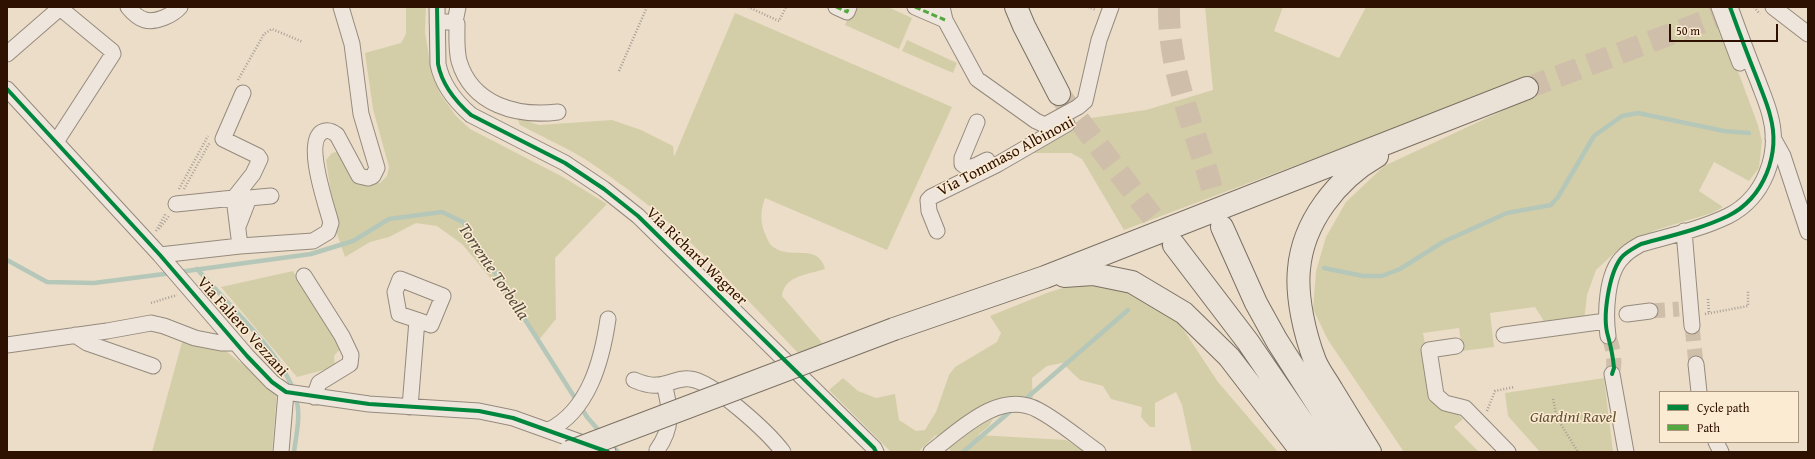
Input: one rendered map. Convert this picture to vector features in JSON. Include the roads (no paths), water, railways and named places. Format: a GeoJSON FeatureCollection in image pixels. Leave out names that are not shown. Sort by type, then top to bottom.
{"type":"FeatureCollection","features":[{"type":"Feature","properties":{"kind":"highway"},"geometry":{"type":"LineString","coordinates":[[1016,7],[1024,26],[1059,94]]}},
{"type":"Feature","properties":{"kind":"highway"},"geometry":{"type":"LineString","coordinates":[[569,452],[894,329],[1045,277],[1527,88]]}},
{"type":"Feature","properties":{"kind":"highway"},"geometry":{"type":"LineString","coordinates":[[1370,452],[1315,362],[1299,293],[1299,269],[1302,251],[1310,228],[1329,198],[1344,181],[1371,160],[1441,122]]}},
{"type":"Feature","properties":{"kind":"highway"},"geometry":{"type":"LineString","coordinates":[[1222,228],[1256,303],[1273,335],[1348,452]]}},
{"type":"Feature","properties":{"kind":"highway"},"geometry":{"type":"LineString","coordinates":[[1174,245],[1248,342],[1323,452]]}},
{"type":"Feature","properties":{"kind":"highway"},"geometry":{"type":"LineString","coordinates":[[1045,277],[1093,274],[1132,282],[1184,313],[1229,357],[1302,452]]}},
{"type":"Feature","properties":{"kind":"street"},"geometry":{"type":"LineString","coordinates":[[7,54],[60,7],[112,51],[113,54],[56,142]]}},
{"type":"Feature","properties":{"kind":"street"},"geometry":{"type":"LineString","coordinates":[[128,7],[134,14],[146,20],[154,20],[167,16],[180,7]]}},
{"type":"Feature","properties":{"kind":"street","name":"Via Faliero Vezzani"},"geometry":{"type":"LineString","coordinates":[[163,258],[240,246],[313,241],[330,230],[331,223],[315,160],[317,140],[322,133],[328,131],[337,135],[359,176],[368,178],[373,176],[377,168],[361,114],[352,44],[341,7]]}},
{"type":"Feature","properties":{"kind":"street"},"geometry":{"type":"LineString","coordinates":[[458,7],[455,22],[457,24],[459,60],[466,76],[483,95],[498,105],[513,111],[539,114],[558,112]]}},
{"type":"Feature","properties":{"kind":"street"},"geometry":{"type":"LineString","coordinates":[[836,7],[847,12],[849,7]]}},
{"type":"Feature","properties":{"kind":"street"},"geometry":{"type":"LineString","coordinates":[[915,7],[944,14]]}},
{"type":"Feature","properties":{"kind":"street","name":"Via Tommaso Albinoni"},"geometry":{"type":"LineString","coordinates":[[977,122],[962,158],[962,164],[970,168],[987,160],[1082,104],[1087,98],[1099,40],[1111,7]]}},
{"type":"Feature","properties":{"kind":"street"},"geometry":{"type":"LineString","coordinates":[[1719,7],[1762,119],[1783,156],[1808,232]]}},
{"type":"Feature","properties":{"kind":"street"},"geometry":{"type":"LineString","coordinates":[[1504,335],[1607,328],[1609,288],[1615,268],[1631,249],[1641,244],[1710,224],[1729,215],[1750,200],[1763,182],[1769,168],[1773,138],[1771,116],[1730,7]]}},
{"type":"Feature","properties":{"kind":"street"},"geometry":{"type":"LineString","coordinates":[[1773,7],[1808,34]]}},
{"type":"Feature","properties":{"kind":"street"},"geometry":{"type":"LineString","coordinates":[[437,14],[455,22]]}},
{"type":"Feature","properties":{"kind":"street","name":"Via Richard Wagner"},"geometry":{"type":"LineString","coordinates":[[437,14],[438,64],[440,73],[450,93],[471,115],[565,163],[604,188],[638,216],[869,443],[876,452]]}},
{"type":"Feature","properties":{"kind":"street","name":"Via Tommaso Albinoni"},"geometry":{"type":"LineString","coordinates":[[944,14],[977,79],[1036,122],[1045,125]]}},
{"type":"Feature","properties":{"kind":"street","name":"Via Faliero Vezzani"},"geometry":{"type":"LineString","coordinates":[[7,89],[163,258],[272,382],[286,392],[370,404],[479,411],[513,418],[544,429],[564,452]]}},
{"type":"Feature","properties":{"kind":"street"},"geometry":{"type":"LineString","coordinates":[[240,246],[234,198],[253,174],[260,159],[258,156],[223,139],[243,93]]}},
{"type":"Feature","properties":{"kind":"street","name":"Via Tommaso Albinoni"},"geometry":{"type":"LineString","coordinates":[[937,231],[928,205],[928,200],[931,197],[998,164],[1080,116],[1083,110],[1082,104]]}},
{"type":"Feature","properties":{"kind":"street"},"geometry":{"type":"LineString","coordinates":[[238,229],[248,198],[271,196]]}},
{"type":"Feature","properties":{"kind":"street"},"geometry":{"type":"LineString","coordinates":[[176,204],[234,198]]}},
{"type":"Feature","properties":{"kind":"street"},"geometry":{"type":"LineString","coordinates":[[1684,231],[1688,315]]}},
{"type":"Feature","properties":{"kind":"street"},"geometry":{"type":"LineString","coordinates":[[304,276],[342,336],[351,355],[350,364],[319,383],[312,396]]}},
{"type":"Feature","properties":{"kind":"street"},"geometry":{"type":"LineString","coordinates":[[1627,314],[1650,311]]}},
{"type":"Feature","properties":{"kind":"street"},"geometry":{"type":"LineString","coordinates":[[544,429],[557,426],[573,411],[588,391],[599,364],[608,319]]}},
{"type":"Feature","properties":{"kind":"street"},"geometry":{"type":"LineString","coordinates":[[410,407],[417,320]]}},
{"type":"Feature","properties":{"kind":"street","name":"Via Faliero Vezzani"},"geometry":{"type":"LineString","coordinates":[[7,345],[107,331],[151,322],[195,338],[221,343],[236,342]]}},
{"type":"Feature","properties":{"kind":"street"},"geometry":{"type":"LineString","coordinates":[[75,335],[87,343],[153,366]]}},
{"type":"Feature","properties":{"kind":"street"},"geometry":{"type":"LineString","coordinates":[[1456,346],[1429,350],[1436,395],[1445,403],[1465,408],[1508,452]]}},
{"type":"Feature","properties":{"kind":"street"},"geometry":{"type":"LineString","coordinates":[[1696,364],[1699,391]]}},
{"type":"Feature","properties":{"kind":"street"},"geometry":{"type":"LineString","coordinates":[[1612,374],[1626,452]]}},
{"type":"Feature","properties":{"kind":"street"},"geometry":{"type":"LineString","coordinates":[[634,380],[643,384],[658,385],[686,379],[704,383],[754,420],[775,441],[782,452]]}},
{"type":"Feature","properties":{"kind":"street"},"geometry":{"type":"LineString","coordinates":[[658,451],[667,434],[669,426],[668,400],[664,384]]}},
{"type":"Feature","properties":{"kind":"street"},"geometry":{"type":"LineString","coordinates":[[281,452],[286,392]]}},
{"type":"Feature","properties":{"kind":"street"},"geometry":{"type":"LineString","coordinates":[[931,452],[978,416],[998,407],[1020,404],[1037,410],[1098,452]]}},
{"type":"Feature","properties":{"kind":"street"},"geometry":{"type":"LineString","coordinates":[[544,429],[608,452]]}},
{"type":"Feature","properties":{"kind":"street"},"geometry":{"type":"LineString","coordinates":[[1716,443],[1721,452]]}},
{"type":"Feature","properties":{"kind":"waterway"},"geometry":{"type":"LineString","coordinates":[[1324,268],[1363,276],[1382,276],[1400,269],[1443,242],[1507,213],[1551,205],[1558,197],[1594,136],[1622,116],[1638,113],[1724,131],[1749,133]]}},
{"type":"Feature","properties":{"kind":"waterway","name":"Torrente Torbella"},"geometry":{"type":"LineString","coordinates":[[179,272],[311,254],[353,241],[389,219],[442,212],[463,222],[587,417],[601,433]]}},
{"type":"Feature","properties":{"kind":"waterway","name":"Torrente Torbella"},"geometry":{"type":"LineString","coordinates":[[7,260],[47,282],[94,283],[172,273]]}},
{"type":"Feature","properties":{"kind":"waterway"},"geometry":{"type":"LineString","coordinates":[[197,269],[264,343],[276,358],[293,389]]}},
{"type":"Feature","properties":{"kind":"waterway"},"geometry":{"type":"LineString","coordinates":[[1022,402],[1128,310]]}},
{"type":"Feature","properties":{"kind":"waterway"},"geometry":{"type":"LineString","coordinates":[[294,452],[298,417],[295,396]]}},
{"type":"Feature","properties":{"kind":"waterway"},"geometry":{"type":"LineString","coordinates":[[963,452],[1013,409]]}},
{"type":"Feature","properties":{"kind":"waterway","name":"Torrente Torbella"},"geometry":{"type":"LineString","coordinates":[[610,443],[618,452]]}},
{"type":"Feature","properties":{"kind":"tunnel"},"geometry":{"type":"LineString","coordinates":[[1169,7],[1172,48],[1176,69],[1222,227]]}},
{"type":"Feature","properties":{"kind":"tunnel"},"geometry":{"type":"LineString","coordinates":[[1527,88],[1743,7]]}},
{"type":"Feature","properties":{"kind":"tunnel"},"geometry":{"type":"LineString","coordinates":[[1059,94],[1174,245]]}},
{"type":"Feature","properties":{"kind":"tunnel"},"geometry":{"type":"LineString","coordinates":[[1650,311],[1679,309]]}},
{"type":"Feature","properties":{"kind":"tunnel"},"geometry":{"type":"LineString","coordinates":[[1692,326],[1696,364]]}},
{"type":"Feature","properties":{"kind":"tunnel"},"geometry":{"type":"LineString","coordinates":[[1608,336],[1613,354],[1614,365],[1612,374]]}},
{"type":"Feature","properties":{"kind":"park label","name":"Giardini Ravel"},"geometry":{"type":"Point","coordinates":[1573,418]}}]}
